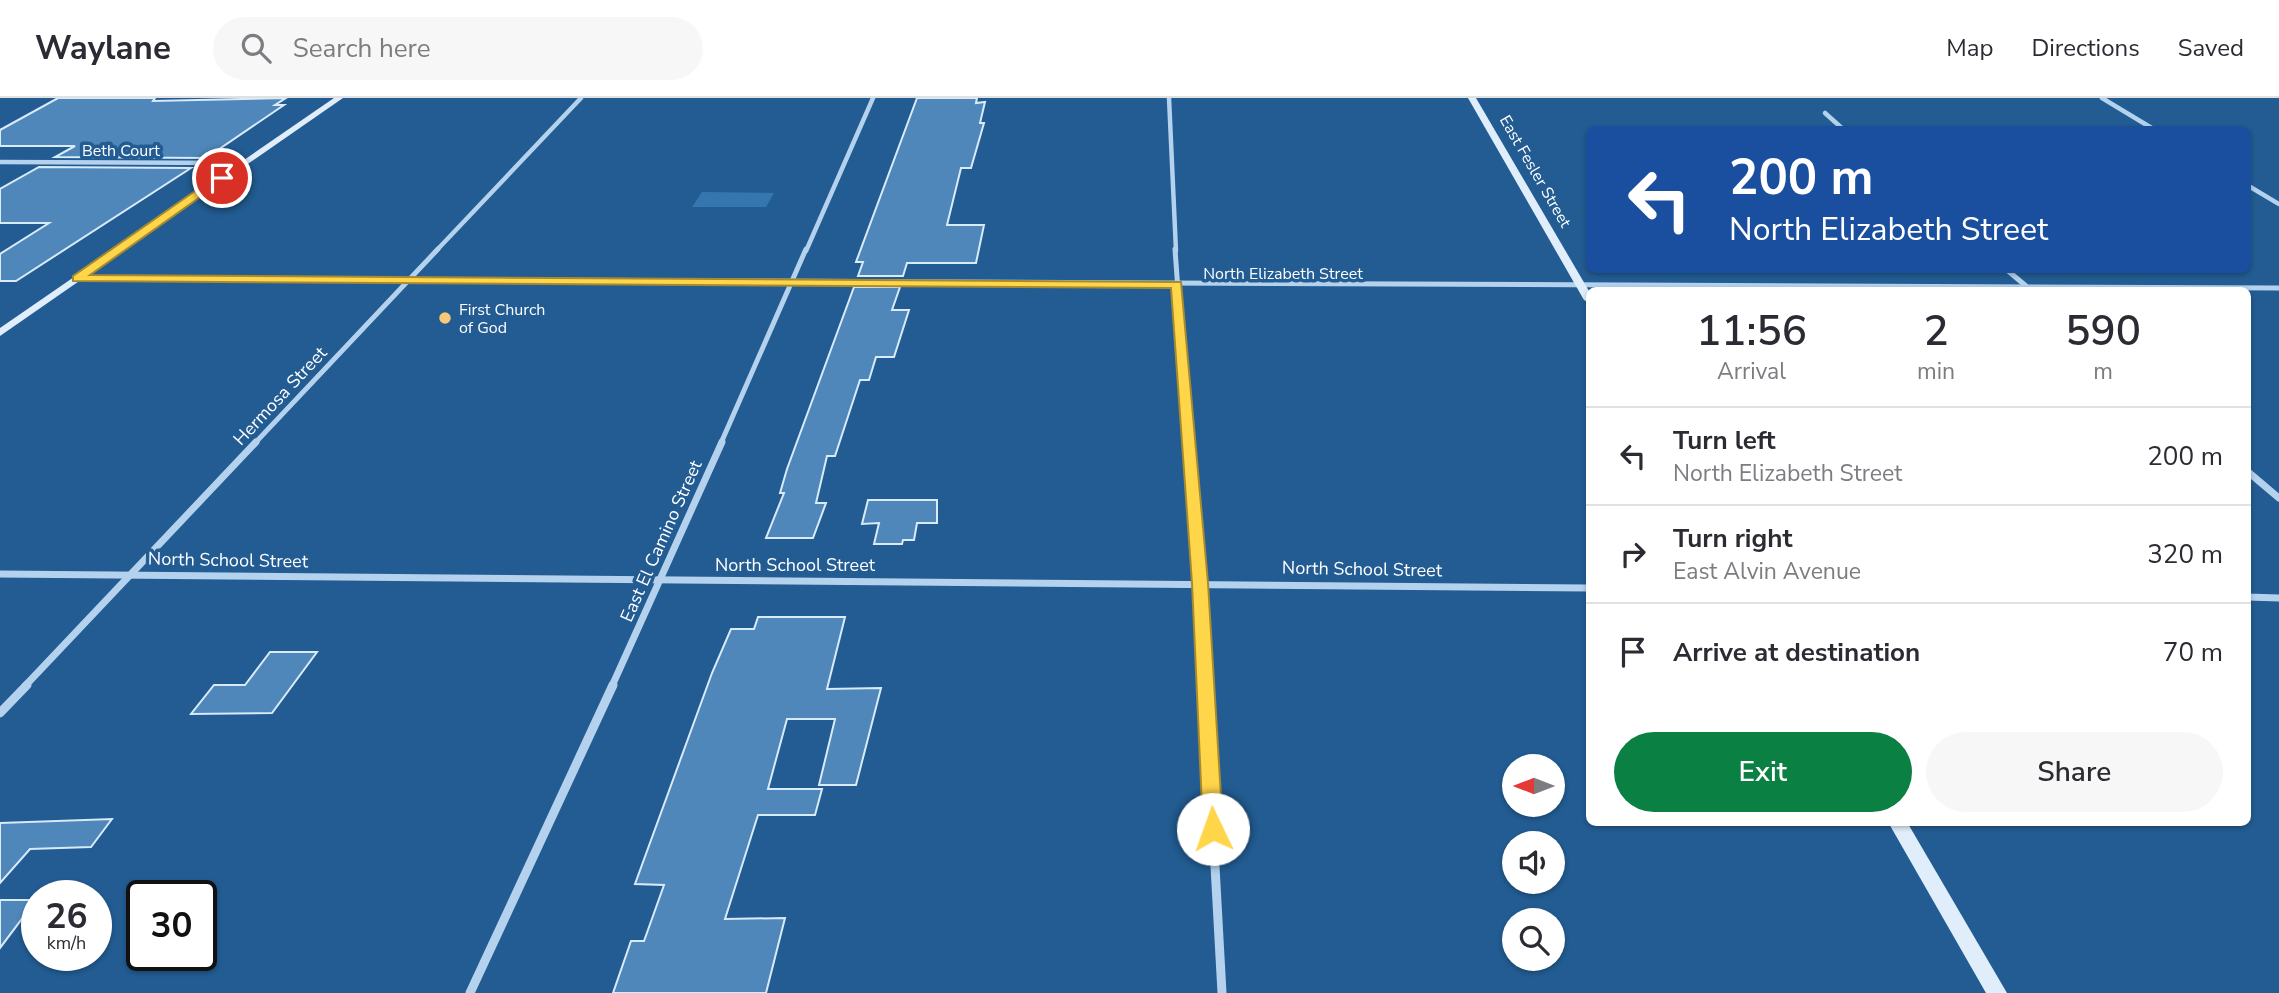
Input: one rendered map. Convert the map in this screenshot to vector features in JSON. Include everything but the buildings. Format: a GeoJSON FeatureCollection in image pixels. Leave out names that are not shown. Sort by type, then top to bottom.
{"type":"FeatureCollection","features":[{"type":"Feature","properties":{"kind":"street"},"geometry":{"type":"LineString","coordinates":[[0,333],[339,98]]}},
{"type":"Feature","properties":{"kind":"street","name":"Hermosa Street"},"geometry":{"type":"LineString","coordinates":[[0,713],[581,98]]}},
{"type":"Feature","properties":{"kind":"street","name":"East El Camino Street"},"geometry":{"type":"LineString","coordinates":[[470,993],[662,580],[873,98]]}},
{"type":"Feature","properties":{"kind":"street"},"geometry":{"type":"LineString","coordinates":[[1169,98],[1177,285],[1200,583],[1222,993]]}},
{"type":"Feature","properties":{"kind":"street","name":"East Fesler Street"},"geometry":{"type":"LineString","coordinates":[[1472,98],[1586,295]]}},
{"type":"Feature","properties":{"kind":"street"},"geometry":{"type":"LineString","coordinates":[[2102,98],[2148,126]]}},
{"type":"Feature","properties":{"kind":"street"},"geometry":{"type":"LineString","coordinates":[[1825,113],[1840,126]]}},
{"type":"Feature","properties":{"kind":"street","name":"Beth Court"},"geometry":{"type":"LineString","coordinates":[[0,162],[242,163]]}},
{"type":"Feature","properties":{"kind":"street"},"geometry":{"type":"LineString","coordinates":[[0,168],[11,162]]}},
{"type":"Feature","properties":{"kind":"street"},"geometry":{"type":"LineString","coordinates":[[2251,187],[2279,204]]}},
{"type":"Feature","properties":{"kind":"street"},"geometry":{"type":"LineString","coordinates":[[2011,273],[2028,287]]}},
{"type":"Feature","properties":{"kind":"street","name":"North Elizabeth Street"},"geometry":{"type":"LineString","coordinates":[[78,278],[1805,287]]}},
{"type":"Feature","properties":{"kind":"street","name":"North Elizabeth Street"},"geometry":{"type":"LineString","coordinates":[[2251,288],[2279,288]]}},
{"type":"Feature","properties":{"kind":"street"},"geometry":{"type":"LineString","coordinates":[[2251,474],[2279,498]]}},
{"type":"Feature","properties":{"kind":"street","name":"North School Street"},"geometry":{"type":"LineString","coordinates":[[0,574],[1586,588]]}},
{"type":"Feature","properties":{"kind":"street"},"geometry":{"type":"LineString","coordinates":[[2251,597],[2279,598]]}},
{"type":"Feature","properties":{"kind":"street"},"geometry":{"type":"LineString","coordinates":[[1899,826],[1997,993]]}},
{"type":"Feature","properties":{"kind":"shaded area"},"geometry":{"type":"Polygon","coordinates":[[[702,192],[774,193],[766,207],[692,207],[702,192]]]}},
{"type":"Feature","properties":{"kind":"place","name":"First Church of God"},"geometry":{"type":"Point","coordinates":[445,318]}},
{"type":"Feature","properties":{"kind":"route"},"geometry":{"type":"LineString","coordinates":[[222,178],[78,278],[1177,285],[1200,583],[1213,829]]}}]}
